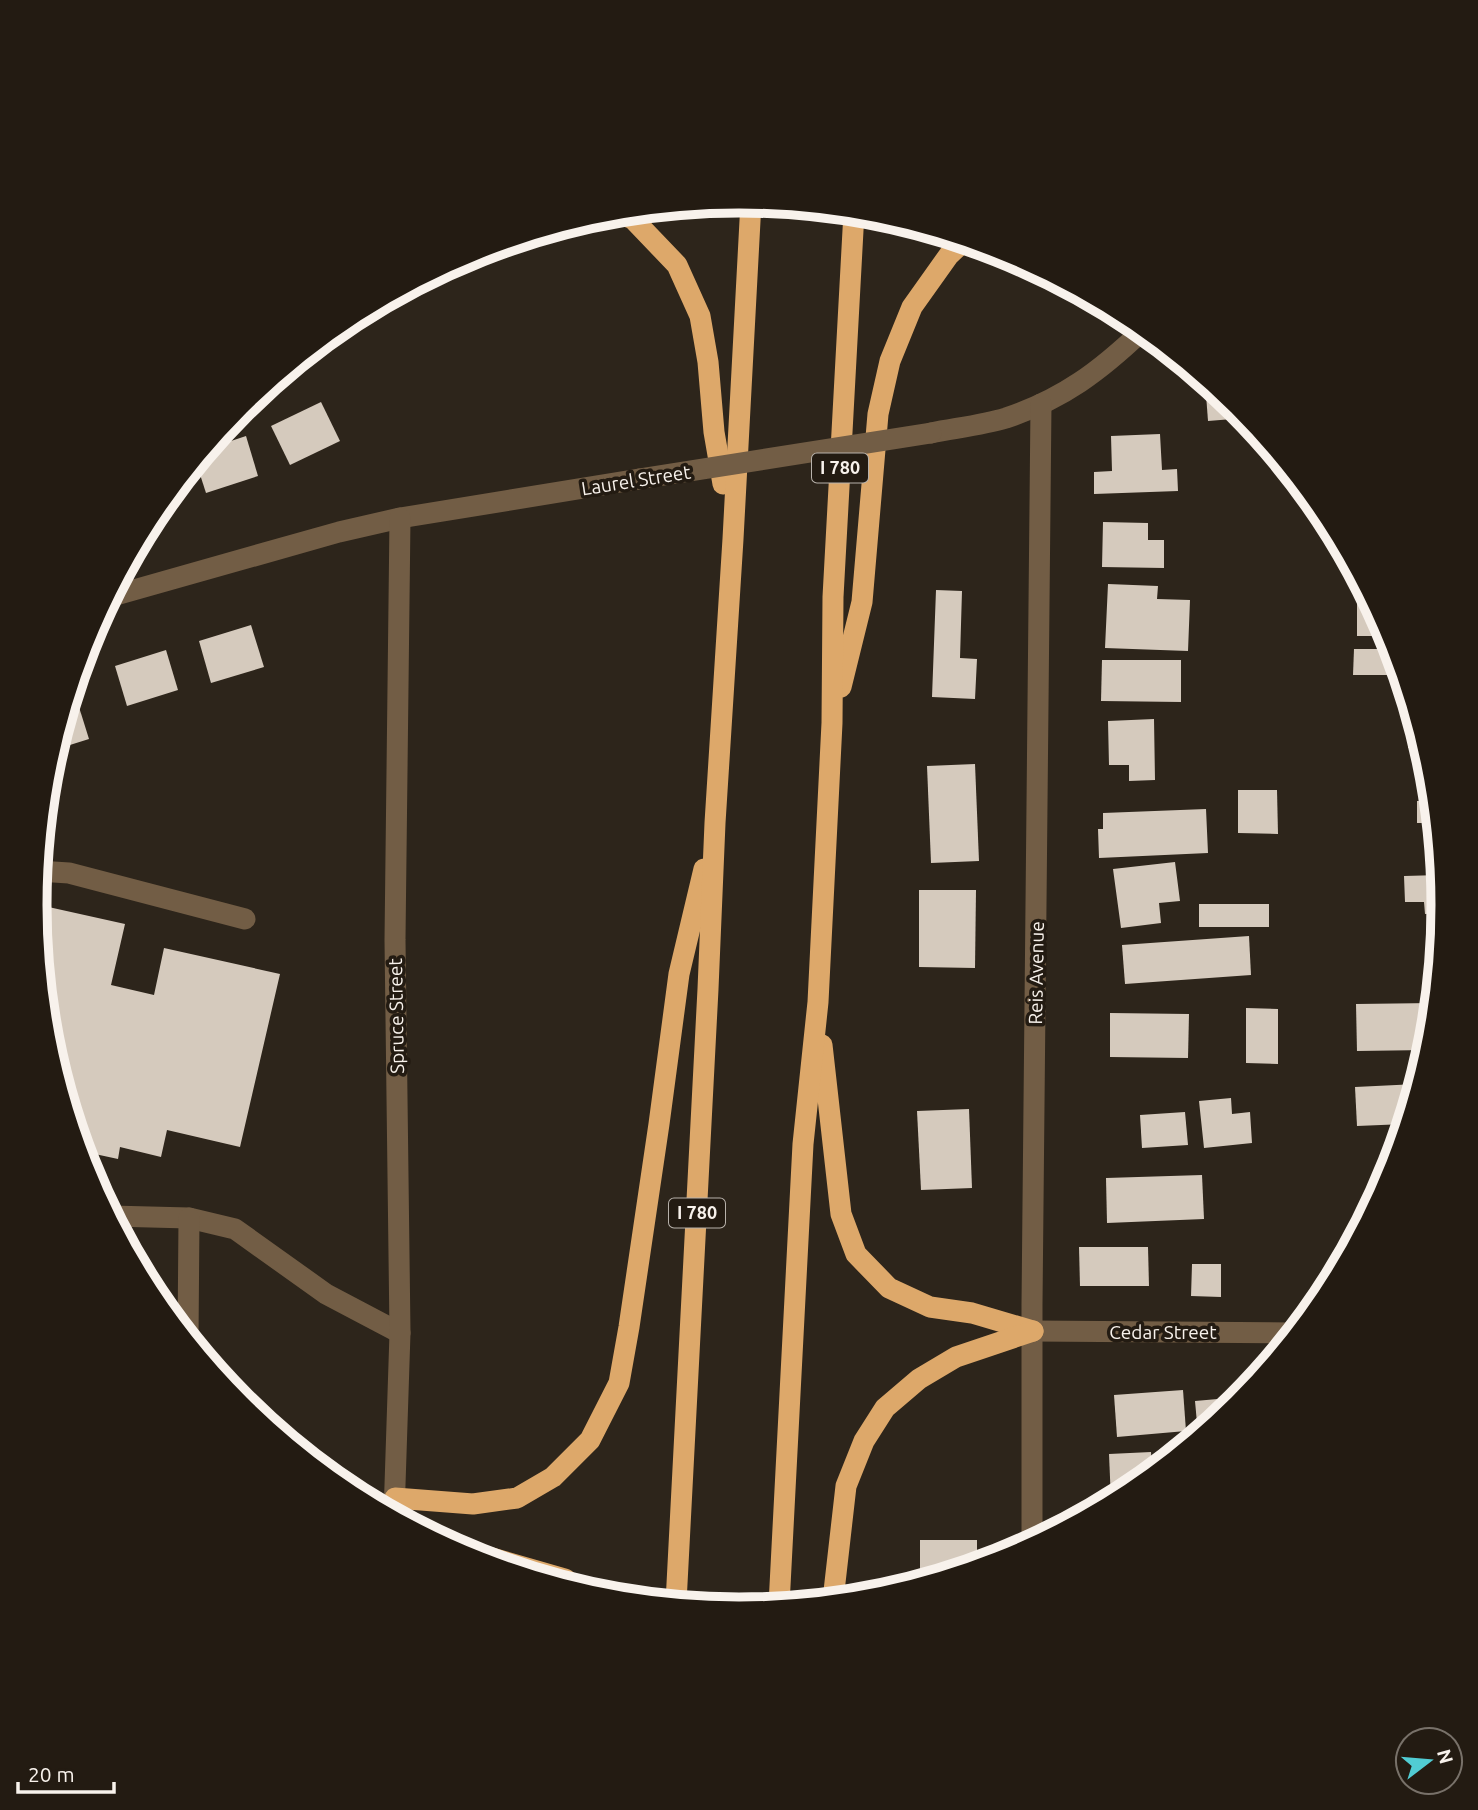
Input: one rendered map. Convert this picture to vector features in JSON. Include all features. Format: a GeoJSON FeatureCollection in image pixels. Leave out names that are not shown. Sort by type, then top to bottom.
{"type":"FeatureCollection","features":[{"type":"Feature","properties":{"kind":"highway","name":"I 780"},"geometry":{"type":"LineString","coordinates":[[676,1593],[715,823],[750,214]]}},
{"type":"Feature","properties":{"kind":"highway"},"geometry":{"type":"LineString","coordinates":[[635,221],[677,265],[700,316],[708,362],[714,432],[733,539]]}},
{"type":"Feature","properties":{"kind":"highway","name":"I 780"},"geometry":{"type":"LineString","coordinates":[[780,1595],[803,1144],[818,1002],[832,723],[833,597],[853,223]]}},
{"type":"Feature","properties":{"kind":"highway"},"geometry":{"type":"LineString","coordinates":[[832,723],[862,602],[878,414],[890,361],[912,307],[956,248]]}},
{"type":"Feature","properties":{"kind":"highway"},"geometry":{"type":"LineString","coordinates":[[398,1507],[473,1504],[517,1498],[554,1477],[590,1440],[619,1383],[679,974],[715,823]]}},
{"type":"Feature","properties":{"kind":"highway"},"geometry":{"type":"LineString","coordinates":[[818,1002],[841,1214],[856,1254],[888,1287],[930,1307],[972,1313],[1032,1331]]}},
{"type":"Feature","properties":{"kind":"highway"},"geometry":{"type":"LineString","coordinates":[[834,1590],[846,1486],[864,1441],[884,1408],[919,1379],[956,1357],[1032,1331]]}},
{"type":"Feature","properties":{"kind":"street","name":"Laurel Street"},"geometry":{"type":"LineString","coordinates":[[122,593],[400,517],[931,433],[1004,418],[1072,389],[1102,368],[1134,338]]}},
{"type":"Feature","properties":{"kind":"street","name":"Reis Avenue"},"geometry":{"type":"LineString","coordinates":[[1032,1531],[1041,404]]}},
{"type":"Feature","properties":{"kind":"street","name":"Spruce Street"},"geometry":{"type":"LineString","coordinates":[[395,1505],[400,1333],[395,954],[400,517]]}},
{"type":"Feature","properties":{"kind":"street"},"geometry":{"type":"LineString","coordinates":[[48,872],[69,873],[245,919]]}},
{"type":"Feature","properties":{"kind":"street"},"geometry":{"type":"LineString","coordinates":[[122,1216],[188,1218],[235,1229],[326,1294],[400,1333]]}},
{"type":"Feature","properties":{"kind":"street"},"geometry":{"type":"LineString","coordinates":[[188,1218],[188,1323]]}},
{"type":"Feature","properties":{"kind":"street","name":"Cedar Street"},"geometry":{"type":"LineString","coordinates":[[1032,1331],[1282,1333]]}},
{"type":"Feature","properties":{"kind":"building"},"geometry":{"type":"Polygon","coordinates":[[[1206,395],[1231,419],[1208,421],[1206,395]]]}},
{"type":"Feature","properties":{"kind":"building"},"geometry":{"type":"Polygon","coordinates":[[[321,402],[340,441],[290,465],[271,426],[321,402]]]}},
{"type":"Feature","properties":{"kind":"building"},"geometry":{"type":"Polygon","coordinates":[[[1160,434],[1162,470],[1177,469],[1178,491],[1094,494],[1094,472],[1112,471],[1111,436],[1160,434]]]}},
{"type":"Feature","properties":{"kind":"building"},"geometry":{"type":"Polygon","coordinates":[[[246,436],[258,476],[206,493],[199,473],[224,443],[246,436]]]}},
{"type":"Feature","properties":{"kind":"building"},"geometry":{"type":"Polygon","coordinates":[[[1103,522],[1148,523],[1148,540],[1164,540],[1164,568],[1102,567],[1103,522]]]}},
{"type":"Feature","properties":{"kind":"building"},"geometry":{"type":"Polygon","coordinates":[[[1108,584],[1158,586],[1157,599],[1190,600],[1188,651],[1105,648],[1108,584]]]}},
{"type":"Feature","properties":{"kind":"building"},"geometry":{"type":"Polygon","coordinates":[[[936,590],[962,591],[960,658],[977,659],[975,699],[932,697],[936,590]]]}},
{"type":"Feature","properties":{"kind":"building"},"geometry":{"type":"Polygon","coordinates":[[[1357,600],[1359,600],[1376,636],[1357,636],[1357,600]]]}},
{"type":"Feature","properties":{"kind":"building"},"geometry":{"type":"Polygon","coordinates":[[[251,625],[264,667],[211,683],[199,641],[251,625]]]}},
{"type":"Feature","properties":{"kind":"building"},"geometry":{"type":"Polygon","coordinates":[[[1354,649],[1381,649],[1391,675],[1353,675],[1354,649]]]}},
{"type":"Feature","properties":{"kind":"building"},"geometry":{"type":"Polygon","coordinates":[[[166,650],[178,690],[127,706],[115,666],[166,650]]]}},
{"type":"Feature","properties":{"kind":"building"},"geometry":{"type":"Polygon","coordinates":[[[1102,660],[1181,660],[1181,702],[1101,701],[1102,660]]]}},
{"type":"Feature","properties":{"kind":"building"},"geometry":{"type":"Polygon","coordinates":[[[78,703],[89,739],[66,746],[78,703]]]}},
{"type":"Feature","properties":{"kind":"building"},"geometry":{"type":"Polygon","coordinates":[[[1154,719],[1155,780],[1129,781],[1129,765],[1109,765],[1108,721],[1154,719]]]}},
{"type":"Feature","properties":{"kind":"building"},"geometry":{"type":"Polygon","coordinates":[[[1408,730],[1412,748],[1408,748],[1408,730]]]}},
{"type":"Feature","properties":{"kind":"building"},"geometry":{"type":"Polygon","coordinates":[[[975,764],[979,861],[931,863],[927,766],[975,764]]]}},
{"type":"Feature","properties":{"kind":"building"},"geometry":{"type":"Polygon","coordinates":[[[1238,790],[1277,790],[1278,834],[1238,833],[1238,790]]]}},
{"type":"Feature","properties":{"kind":"building"},"geometry":{"type":"Polygon","coordinates":[[[1417,801],[1423,801],[1426,823],[1417,823],[1417,801]]]}},
{"type":"Feature","properties":{"kind":"building"},"geometry":{"type":"Polygon","coordinates":[[[1206,809],[1208,853],[1099,858],[1098,829],[1103,829],[1103,813],[1206,809]]]}},
{"type":"Feature","properties":{"kind":"building"},"geometry":{"type":"Polygon","coordinates":[[[1175,862],[1180,901],[1159,903],[1161,923],[1121,928],[1113,869],[1175,862]]]}},
{"type":"Feature","properties":{"kind":"building"},"geometry":{"type":"Polygon","coordinates":[[[1430,875],[1431,914],[1425,914],[1424,902],[1405,902],[1404,876],[1430,875]]]}},
{"type":"Feature","properties":{"kind":"building"},"geometry":{"type":"Polygon","coordinates":[[[919,890],[976,890],[975,968],[919,967],[919,890]]]}},
{"type":"Feature","properties":{"kind":"building"},"geometry":{"type":"Polygon","coordinates":[[[1199,904],[1269,904],[1269,927],[1199,927],[1199,904]]]}},
{"type":"Feature","properties":{"kind":"building"},"geometry":{"type":"Polygon","coordinates":[[[47,907],[125,924],[111,985],[154,995],[164,948],[280,974],[240,1147],[167,1130],[161,1157],[120,1147],[118,1159],[94,1154],[71,1084],[53,995],[47,907]]]}},
{"type":"Feature","properties":{"kind":"building"},"geometry":{"type":"Polygon","coordinates":[[[1249,936],[1251,975],[1125,984],[1122,945],[1249,936]]]}},
{"type":"Feature","properties":{"kind":"building"},"geometry":{"type":"Polygon","coordinates":[[[1424,1003],[1415,1050],[1357,1051],[1356,1004],[1424,1003]]]}},
{"type":"Feature","properties":{"kind":"building"},"geometry":{"type":"Polygon","coordinates":[[[1246,1008],[1278,1009],[1278,1064],[1246,1063],[1246,1008]]]}},
{"type":"Feature","properties":{"kind":"building"},"geometry":{"type":"Polygon","coordinates":[[[1110,1013],[1189,1014],[1188,1058],[1110,1057],[1110,1013]]]}},
{"type":"Feature","properties":{"kind":"building"},"geometry":{"type":"Polygon","coordinates":[[[1407,1084],[1395,1124],[1357,1126],[1355,1087],[1407,1084]]]}},
{"type":"Feature","properties":{"kind":"building"},"geometry":{"type":"Polygon","coordinates":[[[1231,1098],[1232,1114],[1250,1112],[1252,1143],[1204,1148],[1199,1101],[1231,1098]]]}},
{"type":"Feature","properties":{"kind":"building"},"geometry":{"type":"Polygon","coordinates":[[[969,1109],[972,1188],[921,1190],[917,1111],[969,1109]]]}},
{"type":"Feature","properties":{"kind":"building"},"geometry":{"type":"Polygon","coordinates":[[[1185,1112],[1188,1145],[1142,1148],[1140,1115],[1185,1112]]]}},
{"type":"Feature","properties":{"kind":"building"},"geometry":{"type":"Polygon","coordinates":[[[1202,1175],[1204,1219],[1107,1223],[1106,1178],[1202,1175]]]}},
{"type":"Feature","properties":{"kind":"building"},"geometry":{"type":"Polygon","coordinates":[[[1079,1247],[1148,1247],[1149,1286],[1080,1286],[1079,1247]]]}},
{"type":"Feature","properties":{"kind":"building"},"geometry":{"type":"Polygon","coordinates":[[[1192,1264],[1221,1264],[1221,1297],[1191,1296],[1192,1264]]]}},
{"type":"Feature","properties":{"kind":"building"},"geometry":{"type":"Polygon","coordinates":[[[1183,1390],[1186,1431],[1117,1437],[1114,1395],[1183,1390]]]}},
{"type":"Feature","properties":{"kind":"building"},"geometry":{"type":"Polygon","coordinates":[[[1223,1399],[1197,1423],[1195,1401],[1223,1399]]]}},
{"type":"Feature","properties":{"kind":"building"},"geometry":{"type":"Polygon","coordinates":[[[1151,1452],[1151,1460],[1110,1488],[1109,1454],[1151,1452]]]}},
{"type":"Feature","properties":{"kind":"building"},"geometry":{"type":"Polygon","coordinates":[[[920,1540],[977,1540],[977,1554],[920,1572],[920,1540]]]}}]}
